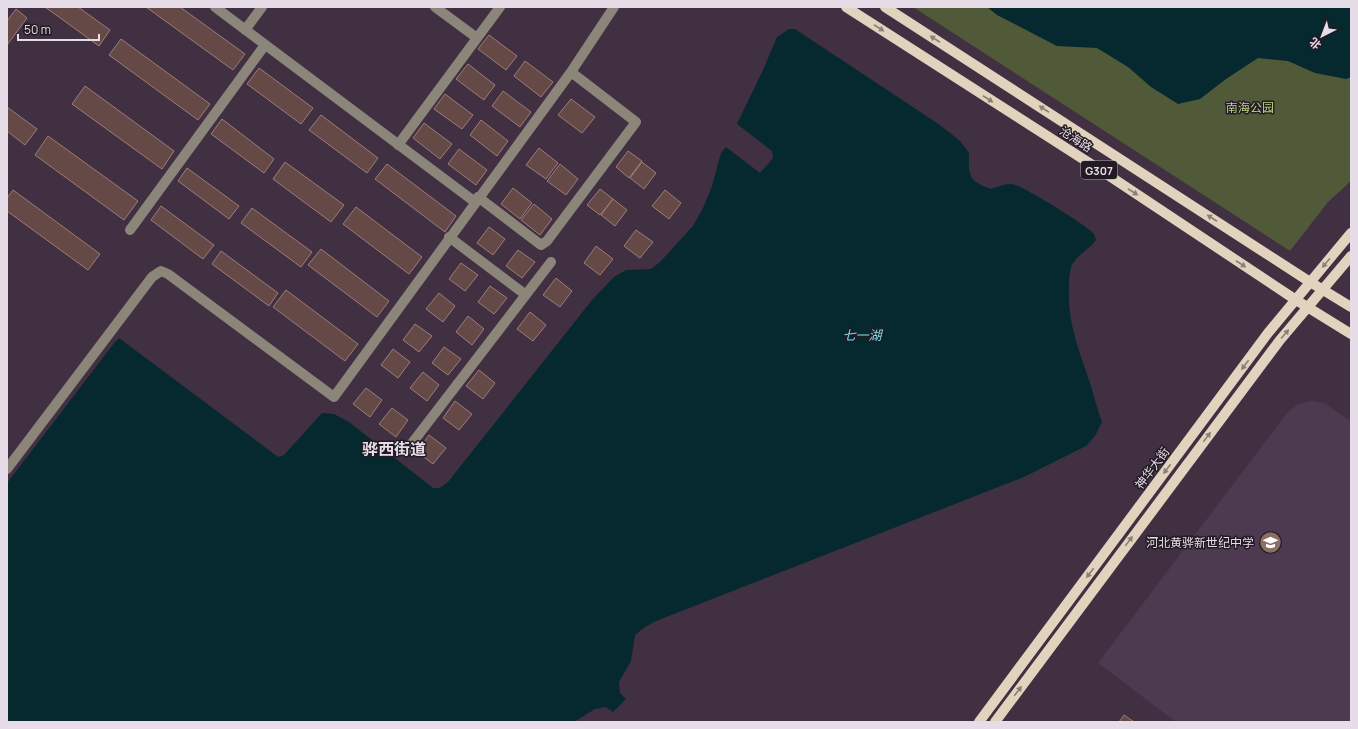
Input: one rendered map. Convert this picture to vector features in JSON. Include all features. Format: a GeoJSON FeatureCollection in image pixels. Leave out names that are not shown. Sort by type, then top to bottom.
{"type":"FeatureCollection","features":[{"type":"Feature","properties":{"kind":"main road","name":"沧海路"},"geometry":{"type":"LineString","coordinates":[[846,7],[1101,171],[1296,300],[1351,334]]}},
{"type":"Feature","properties":{"kind":"main road","name":"沧海路"},"geometry":{"type":"LineString","coordinates":[[885,7],[1351,307]]}},
{"type":"Feature","properties":{"kind":"main road","name":"神华大街"},"geometry":{"type":"LineString","coordinates":[[979,722],[1268,333],[1351,233]]}},
{"type":"Feature","properties":{"kind":"main road"},"geometry":{"type":"LineString","coordinates":[[995,722],[1275,347],[1351,256]]}},
{"type":"Feature","properties":{"kind":"street"},"geometry":{"type":"LineString","coordinates":[[215,7],[398,145],[542,244],[548,241],[636,122],[571,72]]}},
{"type":"Feature","properties":{"kind":"street"},"geometry":{"type":"LineString","coordinates":[[245,30],[262,7]]}},
{"type":"Feature","properties":{"kind":"street"},"geometry":{"type":"LineString","coordinates":[[435,7],[477,38]]}},
{"type":"Feature","properties":{"kind":"street"},"geometry":{"type":"LineString","coordinates":[[398,145],[500,7]]}},
{"type":"Feature","properties":{"kind":"street"},"geometry":{"type":"LineString","coordinates":[[8,467],[152,277],[157,272],[161,271],[168,274],[334,397],[449,237],[571,72],[614,7]]}},
{"type":"Feature","properties":{"kind":"street"},"geometry":{"type":"LineString","coordinates":[[130,230],[265,45]]}},
{"type":"Feature","properties":{"kind":"street"},"geometry":{"type":"LineString","coordinates":[[449,237],[526,295]]}},
{"type":"Feature","properties":{"kind":"street"},"geometry":{"type":"LineString","coordinates":[[406,451],[551,262]]}},
{"type":"Feature","properties":{"kind":"shaded area","name":"河北黄骅新世纪中学"},"geometry":{"type":"Polygon","coordinates":[[[1312,401],[1324,403],[1351,421],[1351,722],[1176,722],[1098,663],[1287,413],[1298,404],[1312,401]]]}},
{"type":"Feature","properties":{"kind":"green space","name":"南海公园"},"geometry":{"type":"Polygon","coordinates":[[[913,7],[1351,7],[1351,181],[1328,202],[1290,251],[913,7]]]}},
{"type":"Feature","properties":{"kind":"water"},"geometry":{"type":"Polygon","coordinates":[[[987,7],[1351,7],[1351,77],[1346,79],[1315,73],[1288,61],[1258,58],[1226,79],[1200,99],[1178,104],[1151,87],[1128,67],[1097,48],[1057,46],[997,15],[987,7]]]}},
{"type":"Feature","properties":{"kind":"water","name":"七一湖"},"geometry":{"type":"Polygon","coordinates":[[[789,29],[795,29],[940,125],[960,141],[969,153],[971,176],[978,183],[991,189],[1009,184],[1015,185],[1069,216],[1094,234],[1096,240],[1073,263],[1069,282],[1070,315],[1102,422],[1095,436],[1086,446],[1024,477],[656,621],[635,635],[631,661],[619,682],[620,693],[626,699],[613,712],[605,707],[595,709],[574,722],[7,722],[7,483],[119,338],[278,457],[284,455],[322,413],[334,414],[349,422],[433,488],[440,488],[448,482],[592,300],[614,277],[626,270],[651,269],[660,262],[693,226],[704,206],[712,186],[721,153],[726,147],[760,173],[773,158],[772,151],[737,124],[777,37],[789,29]]]}},
{"type":"Feature","properties":{"kind":"building"},"geometry":{"type":"Polygon","coordinates":[[[45,7],[78,7],[110,30],[99,46],[45,7]]]}},
{"type":"Feature","properties":{"kind":"building"},"geometry":{"type":"Polygon","coordinates":[[[146,7],[180,7],[245,54],[233,70],[146,7]]]}},
{"type":"Feature","properties":{"kind":"building"},"geometry":{"type":"Polygon","coordinates":[[[16,9],[27,18],[7,45],[7,21],[16,9]]]}},
{"type":"Feature","properties":{"kind":"building"},"geometry":{"type":"Polygon","coordinates":[[[489,35],[517,56],[506,70],[478,49],[489,35]]]}},
{"type":"Feature","properties":{"kind":"building"},"geometry":{"type":"Polygon","coordinates":[[[121,39],[210,104],[198,120],[109,55],[121,39]]]}},
{"type":"Feature","properties":{"kind":"building"},"geometry":{"type":"Polygon","coordinates":[[[525,61],[553,82],[541,97],[514,76],[525,61]]]}},
{"type":"Feature","properties":{"kind":"building"},"geometry":{"type":"Polygon","coordinates":[[[468,64],[495,85],[484,100],[456,79],[468,64]]]}},
{"type":"Feature","properties":{"kind":"building"},"geometry":{"type":"Polygon","coordinates":[[[259,68],[313,108],[301,124],[247,84],[259,68]]]}},
{"type":"Feature","properties":{"kind":"building"},"geometry":{"type":"Polygon","coordinates":[[[85,86],[174,151],[162,169],[72,104],[85,86]]]}},
{"type":"Feature","properties":{"kind":"building"},"geometry":{"type":"Polygon","coordinates":[[[503,91],[531,112],[520,127],[492,106],[503,91]]]}},
{"type":"Feature","properties":{"kind":"building"},"geometry":{"type":"Polygon","coordinates":[[[445,94],[473,115],[462,129],[434,109],[445,94]]]}},
{"type":"Feature","properties":{"kind":"building"},"geometry":{"type":"Polygon","coordinates":[[[571,99],[595,117],[582,133],[558,115],[571,99]]]}},
{"type":"Feature","properties":{"kind":"building"},"geometry":{"type":"Polygon","coordinates":[[[7,107],[37,129],[25,145],[7,131],[7,107]]]}},
{"type":"Feature","properties":{"kind":"building"},"geometry":{"type":"Polygon","coordinates":[[[321,115],[378,158],[367,173],[309,130],[321,115]]]}},
{"type":"Feature","properties":{"kind":"building"},"geometry":{"type":"Polygon","coordinates":[[[222,119],[274,159],[264,173],[211,134],[222,119]]]}},
{"type":"Feature","properties":{"kind":"building"},"geometry":{"type":"Polygon","coordinates":[[[481,120],[508,141],[497,156],[470,135],[481,120]]]}},
{"type":"Feature","properties":{"kind":"building"},"geometry":{"type":"Polygon","coordinates":[[[424,123],[452,144],[440,159],[413,138],[424,123]]]}},
{"type":"Feature","properties":{"kind":"building"},"geometry":{"type":"Polygon","coordinates":[[[48,136],[138,201],[124,220],[35,155],[48,136]]]}},
{"type":"Feature","properties":{"kind":"building"},"geometry":{"type":"Polygon","coordinates":[[[539,148],[558,163],[546,179],[526,165],[539,148]]]}},
{"type":"Feature","properties":{"kind":"building"},"geometry":{"type":"Polygon","coordinates":[[[459,149],[487,170],[476,185],[448,164],[459,149]]]}},
{"type":"Feature","properties":{"kind":"building"},"geometry":{"type":"Polygon","coordinates":[[[628,151],[642,161],[629,178],[616,167],[628,151]]]}},
{"type":"Feature","properties":{"kind":"building"},"geometry":{"type":"Polygon","coordinates":[[[285,162],[344,205],[331,222],[273,179],[285,162]]]}},
{"type":"Feature","properties":{"kind":"building"},"geometry":{"type":"Polygon","coordinates":[[[642,162],[656,173],[644,189],[630,178],[642,162]]]}},
{"type":"Feature","properties":{"kind":"building"},"geometry":{"type":"Polygon","coordinates":[[[387,164],[456,216],[445,232],[375,179],[387,164]]]}},
{"type":"Feature","properties":{"kind":"building"},"geometry":{"type":"Polygon","coordinates":[[[560,164],[578,179],[566,195],[547,181],[560,164]]]}},
{"type":"Feature","properties":{"kind":"building"},"geometry":{"type":"Polygon","coordinates":[[[187,168],[239,206],[229,219],[178,181],[187,168]]]}},
{"type":"Feature","properties":{"kind":"building"},"geometry":{"type":"Polygon","coordinates":[[[513,188],[532,203],[520,219],[501,204],[513,188]]]}},
{"type":"Feature","properties":{"kind":"building"},"geometry":{"type":"Polygon","coordinates":[[[600,189],[613,199],[600,215],[587,205],[600,189]]]}},
{"type":"Feature","properties":{"kind":"building"},"geometry":{"type":"Polygon","coordinates":[[[13,190],[100,254],[88,270],[7,211],[7,198],[13,190]]]}},
{"type":"Feature","properties":{"kind":"building"},"geometry":{"type":"Polygon","coordinates":[[[665,190],[681,203],[669,219],[652,206],[665,190]]]}},
{"type":"Feature","properties":{"kind":"building"},"geometry":{"type":"Polygon","coordinates":[[[613,199],[627,210],[615,226],[601,215],[613,199]]]}},
{"type":"Feature","properties":{"kind":"building"},"geometry":{"type":"Polygon","coordinates":[[[534,204],[552,219],[540,235],[521,220],[534,204]]]}},
{"type":"Feature","properties":{"kind":"building"},"geometry":{"type":"Polygon","coordinates":[[[161,206],[214,245],[203,259],[151,220],[161,206]]]}},
{"type":"Feature","properties":{"kind":"building"},"geometry":{"type":"Polygon","coordinates":[[[356,207],[422,257],[409,274],[343,224],[356,207]]]}},
{"type":"Feature","properties":{"kind":"building"},"geometry":{"type":"Polygon","coordinates":[[[252,208],[312,252],[301,267],[241,223],[252,208]]]}},
{"type":"Feature","properties":{"kind":"building"},"geometry":{"type":"Polygon","coordinates":[[[489,227],[505,239],[493,255],[477,243],[489,227]]]}},
{"type":"Feature","properties":{"kind":"building"},"geometry":{"type":"Polygon","coordinates":[[[636,230],[653,242],[640,258],[624,246],[636,230]]]}},
{"type":"Feature","properties":{"kind":"building"},"geometry":{"type":"Polygon","coordinates":[[[596,246],[613,259],[600,275],[584,263],[596,246]]]}},
{"type":"Feature","properties":{"kind":"building"},"geometry":{"type":"Polygon","coordinates":[[[321,249],[389,301],[377,317],[308,265],[321,249]]]}},
{"type":"Feature","properties":{"kind":"building"},"geometry":{"type":"Polygon","coordinates":[[[518,250],[535,262],[522,278],[506,266],[518,250]]]}},
{"type":"Feature","properties":{"kind":"building"},"geometry":{"type":"Polygon","coordinates":[[[221,251],[278,293],[269,306],[212,264],[221,251]]]}},
{"type":"Feature","properties":{"kind":"building"},"geometry":{"type":"Polygon","coordinates":[[[461,263],[478,275],[465,291],[449,279],[461,263]]]}},
{"type":"Feature","properties":{"kind":"building"},"geometry":{"type":"Polygon","coordinates":[[[556,278],[572,291],[560,307],[543,295],[556,278]]]}},
{"type":"Feature","properties":{"kind":"building"},"geometry":{"type":"Polygon","coordinates":[[[490,286],[507,298],[494,314],[478,302],[490,286]]]}},
{"type":"Feature","properties":{"kind":"building"},"geometry":{"type":"Polygon","coordinates":[[[286,290],[358,344],[345,361],[273,307],[286,290]]]}},
{"type":"Feature","properties":{"kind":"building"},"geometry":{"type":"Polygon","coordinates":[[[439,293],[455,306],[443,322],[426,309],[439,293]]]}},
{"type":"Feature","properties":{"kind":"building"},"geometry":{"type":"Polygon","coordinates":[[[530,312],[546,325],[533,341],[517,329],[530,312]]]}},
{"type":"Feature","properties":{"kind":"building"},"geometry":{"type":"Polygon","coordinates":[[[468,316],[484,329],[472,345],[456,332],[468,316]]]}},
{"type":"Feature","properties":{"kind":"building"},"geometry":{"type":"Polygon","coordinates":[[[415,324],[432,336],[419,352],[403,340],[415,324]]]}},
{"type":"Feature","properties":{"kind":"building"},"geometry":{"type":"Polygon","coordinates":[[[444,347],[461,359],[448,375],[432,363],[444,347]]]}},
{"type":"Feature","properties":{"kind":"building"},"geometry":{"type":"Polygon","coordinates":[[[393,349],[410,362],[398,378],[381,365],[393,349]]]}},
{"type":"Feature","properties":{"kind":"building"},"geometry":{"type":"Polygon","coordinates":[[[479,370],[495,383],[483,399],[466,386],[479,370]]]}},
{"type":"Feature","properties":{"kind":"building"},"geometry":{"type":"Polygon","coordinates":[[[423,372],[439,385],[427,401],[410,388],[423,372]]]}},
{"type":"Feature","properties":{"kind":"building"},"geometry":{"type":"Polygon","coordinates":[[[366,388],[382,400],[370,417],[353,404],[366,388]]]}},
{"type":"Feature","properties":{"kind":"building"},"geometry":{"type":"Polygon","coordinates":[[[455,401],[472,414],[459,430],[443,418],[455,401]]]}},
{"type":"Feature","properties":{"kind":"building"},"geometry":{"type":"Polygon","coordinates":[[[392,408],[408,420],[396,437],[379,424],[392,408]]]}},
{"type":"Feature","properties":{"kind":"building"},"geometry":{"type":"Polygon","coordinates":[[[429,435],[446,448],[433,464],[417,452],[429,435]]]}},
{"type":"Feature","properties":{"kind":"building"},"geometry":{"type":"Polygon","coordinates":[[[1124,715],[1134,722],[1119,722],[1124,715]]]}},
{"type":"Feature","properties":{"kind":"place","name":"河北黄骅新世纪中学"},"geometry":{"type":"Point","coordinates":[1270,542]}},
{"type":"Feature","properties":{"kind":"district","name":"骅西街道"},"geometry":{"type":"Point","coordinates":[394,449]}}]}
